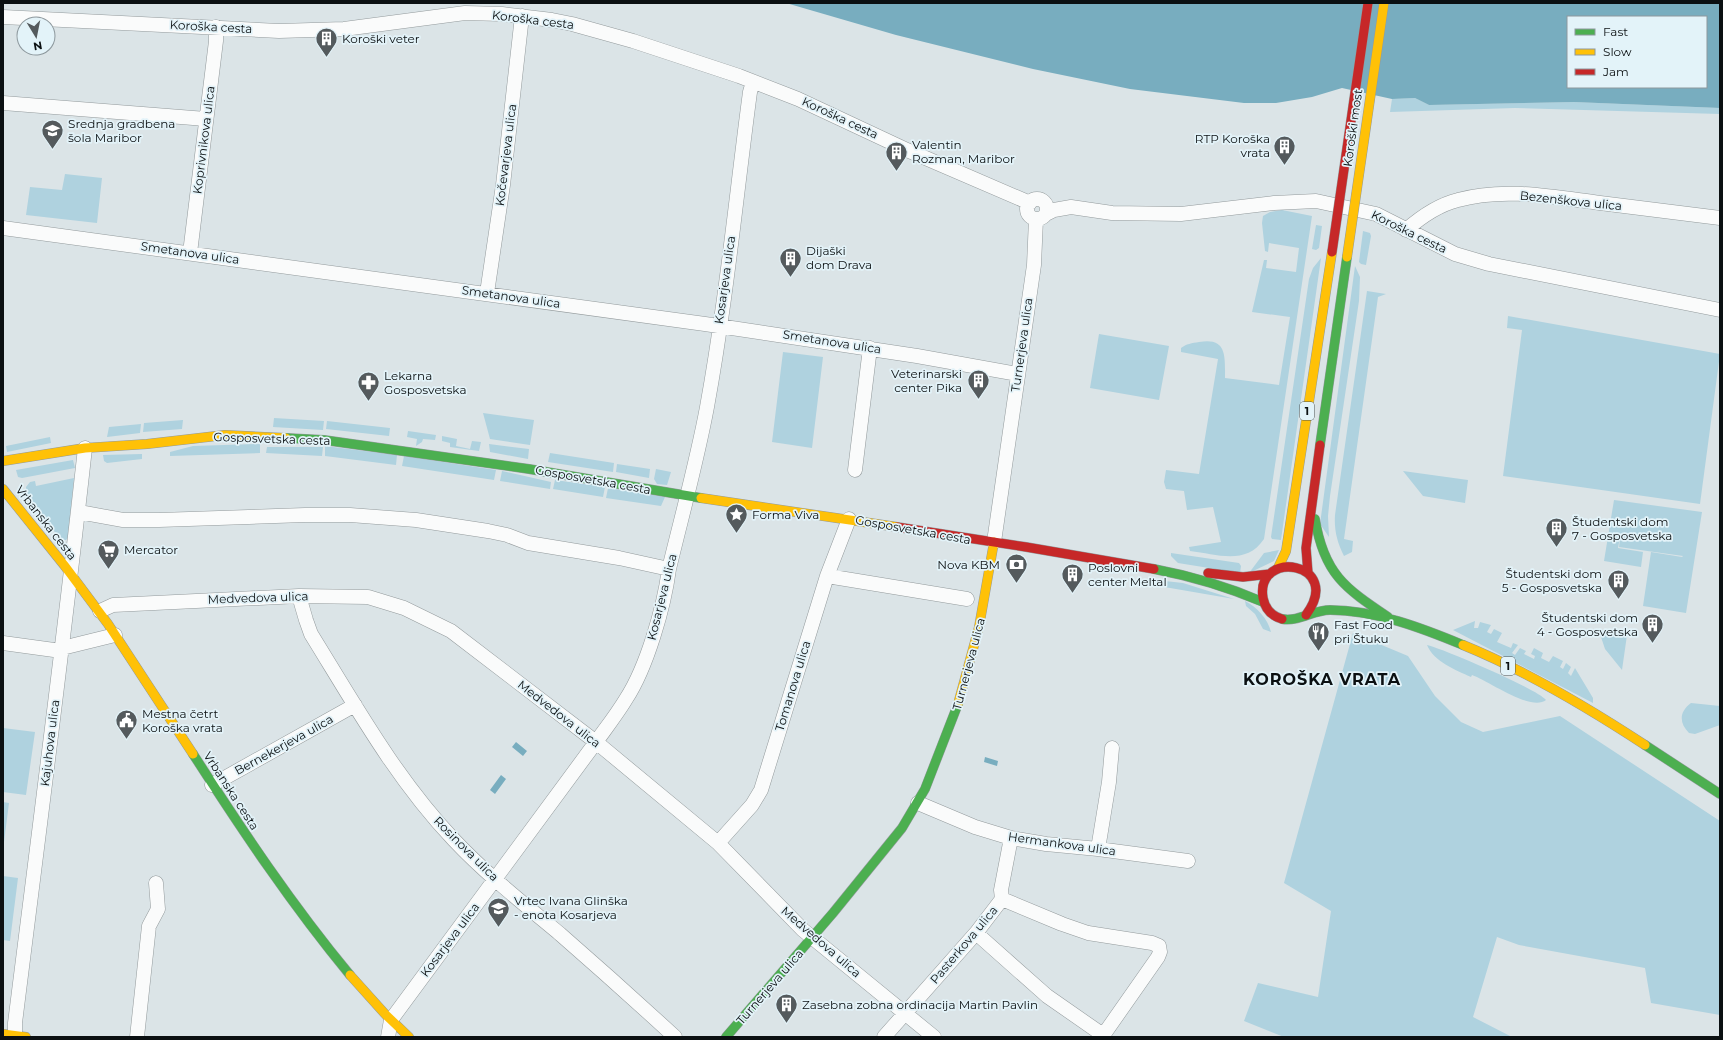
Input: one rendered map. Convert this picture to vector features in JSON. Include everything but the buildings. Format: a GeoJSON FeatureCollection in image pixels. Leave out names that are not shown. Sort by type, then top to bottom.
{"type":"FeatureCollection","features":[{"type":"Feature","properties":{"kind":"street","name":"Koroški most"},"geometry":{"type":"LineString","coordinates":[[1278,568],[1286,552],[1368,3]]}},
{"type":"Feature","properties":{"kind":"street","name":"Koroški most"},"geometry":{"type":"LineString","coordinates":[[1313,494],[1346,257],[1384,3]]}},
{"type":"Feature","properties":{"kind":"street","name":"Koroška cesta"},"geometry":{"type":"LineString","coordinates":[[3,16],[279,31],[344,29],[465,13],[522,16],[572,24],[634,41],[798,99],[962,175],[1013,195],[1039,209],[1054,210],[1071,207],[1112,213],[1181,214],[1274,202],[1316,201],[1376,214],[1455,254],[1489,264],[1720,310]]}},
{"type":"Feature","properties":{"kind":"street","name":"Kočevarjeva ulica"},"geometry":{"type":"LineString","coordinates":[[486,293],[503,185],[522,16]]}},
{"type":"Feature","properties":{"kind":"street","name":"Koprivnikova ulica"},"geometry":{"type":"LineString","coordinates":[[190,253],[216,41],[216,27]]}},
{"type":"Feature","properties":{"kind":"street","name":"Kosarjeva ulica"},"geometry":{"type":"LineString","coordinates":[[388,1037],[391,1020],[627,698],[648,654],[667,584],[669,569],[707,406],[750,92],[753,82]]}},
{"type":"Feature","properties":{"kind":"street"},"geometry":{"type":"LineString","coordinates":[[3,103],[206,119]]}},
{"type":"Feature","properties":{"kind":"street","name":"Bezenškova ulica"},"geometry":{"type":"LineString","coordinates":[[1406,230],[1421,217],[1458,200],[1494,194],[1532,194],[1720,218]]}},
{"type":"Feature","properties":{"kind":"street","name":"Turnerjeva ulica"},"geometry":{"type":"LineString","coordinates":[[726,1037],[813,938],[891,843],[918,803],[952,726],[966,681],[989,585],[1034,265],[1039,209]]}},
{"type":"Feature","properties":{"kind":"street","name":"Smetanova ulica"},"geometry":{"type":"LineString","coordinates":[[3,228],[719,326],[870,348],[1018,374]]}},
{"type":"Feature","properties":{"kind":"street"},"geometry":{"type":"LineString","coordinates":[[855,470],[870,348]]}},
{"type":"Feature","properties":{"kind":"street","name":"Gosposvetska cesta"},"geometry":{"type":"LineString","coordinates":[[3,461],[85,448],[147,444],[225,435],[324,440],[529,469],[687,496],[849,518],[1180,574]]}},
{"type":"Feature","properties":{"kind":"street","name":"Kajuhova ulica"},"geometry":{"type":"LineString","coordinates":[[15,1036],[15,1023],[49,747],[63,648],[85,448]]}},
{"type":"Feature","properties":{"kind":"street","name":"Vrbanska cesta"},"geometry":{"type":"LineString","coordinates":[[3,488],[100,611],[212,785],[292,904],[339,962],[391,1020],[409,1037]]}},
{"type":"Feature","properties":{"kind":"street","name":"1"},"geometry":{"type":"LineString","coordinates":[[1306,615],[1315,605],[1321,592],[1308,573],[1306,561],[1306,548],[1313,494]]}},
{"type":"Feature","properties":{"kind":"street","name":"1"},"geometry":{"type":"LineString","coordinates":[[1313,494],[1315,521],[1320,545],[1331,568],[1349,590],[1393,620]]}},
{"type":"Feature","properties":{"kind":"street"},"geometry":{"type":"LineString","coordinates":[[79,512],[123,520],[350,515],[416,520],[488,531],[507,535],[528,543],[619,558],[669,569]]}},
{"type":"Feature","properties":{"kind":"street","name":"Tomanova ulica"},"geometry":{"type":"LineString","coordinates":[[718,843],[752,805],[761,790],[827,576],[849,518]]}},
{"type":"Feature","properties":{"kind":"street"},"geometry":{"type":"LineString","coordinates":[[1278,568],[1288,566],[1299,567],[1308,573]]}},
{"type":"Feature","properties":{"kind":"street","name":"1"},"geometry":{"type":"LineString","coordinates":[[1278,568],[1270,574],[1264,582],[1262,592],[1263,602],[1267,610],[1279,619],[1292,621],[1322,610],[1334,610],[1393,620]]}},
{"type":"Feature","properties":{"kind":"street"},"geometry":{"type":"LineString","coordinates":[[1180,574],[1207,573],[1243,577],[1270,574]]}},
{"type":"Feature","properties":{"kind":"street"},"geometry":{"type":"LineString","coordinates":[[1180,574],[1240,592],[1263,602]]}},
{"type":"Feature","properties":{"kind":"street"},"geometry":{"type":"LineString","coordinates":[[827,576],[967,599]]}},
{"type":"Feature","properties":{"kind":"street","name":"Medvedova ulica"},"geometry":{"type":"LineString","coordinates":[[100,611],[113,606],[131,604],[299,596],[368,597],[404,608],[451,631],[596,742],[718,843],[803,930],[934,1037]]}},
{"type":"Feature","properties":{"kind":"street","name":"Rosinova ulica"},"geometry":{"type":"LineString","coordinates":[[299,596],[312,634],[355,705],[403,778],[433,816],[454,840],[495,879],[603,971],[675,1037]]}},
{"type":"Feature","properties":{"kind":"street","name":"1"},"geometry":{"type":"LineString","coordinates":[[1345,600],[1393,620],[1432,633],[1487,656],[1532,678],[1611,723],[1720,794]]}},
{"type":"Feature","properties":{"kind":"street"},"geometry":{"type":"LineString","coordinates":[[3,643],[54,650],[115,635]]}},
{"type":"Feature","properties":{"kind":"street","name":"Bernekerjeva ulica"},"geometry":{"type":"LineString","coordinates":[[212,785],[355,705]]}},
{"type":"Feature","properties":{"kind":"street"},"geometry":{"type":"LineString","coordinates":[[1098,849],[1109,782],[1112,748]]}},
{"type":"Feature","properties":{"kind":"street","name":"Hermankova ulica"},"geometry":{"type":"LineString","coordinates":[[918,803],[974,827],[1011,838],[1046,844],[1098,849],[1188,861]]}},
{"type":"Feature","properties":{"kind":"street","name":"Pasterkova ulica"},"geometry":{"type":"LineString","coordinates":[[884,1037],[976,933],[1002,899],[1001,890],[1011,838]]}},
{"type":"Feature","properties":{"kind":"street"},"geometry":{"type":"LineString","coordinates":[[137,1037],[148,926],[158,909],[156,883]]}},
{"type":"Feature","properties":{"kind":"street"},"geometry":{"type":"LineString","coordinates":[[976,933],[1047,996],[1102,1036],[1160,952],[1159,946],[1152,943],[1088,933],[1002,899]]}},
{"type":"Feature","properties":{"kind":"shaded area"},"geometry":{"type":"Polygon","coordinates":[[[786,3],[1720,3],[1720,108],[1574,102],[1429,105],[1415,98],[1392,99],[1342,88],[1312,97],[1276,103],[1244,103],[1130,89],[1033,69],[896,35],[786,3]]]}},
{"type":"Feature","properties":{"kind":"shaded area"},"geometry":{"type":"Polygon","coordinates":[[[1415,98],[1429,105],[1574,102],[1720,108],[1720,114],[1515,108],[1390,112],[1392,99],[1415,98]]]}},
{"type":"Feature","properties":{"kind":"shaded area"},"geometry":{"type":"Polygon","coordinates":[[[65,174],[102,178],[97,223],[26,215],[30,187],[62,190],[65,174]]]}},
{"type":"Feature","properties":{"kind":"shaded area"},"geometry":{"type":"Polygon","coordinates":[[[1282,210],[1312,216],[1264,539],[1249,553],[1240,555],[1221,556],[1190,551],[1189,547],[1221,542],[1213,507],[1187,510],[1184,491],[1166,489],[1164,482],[1166,470],[1199,474],[1218,359],[1181,352],[1181,348],[1196,342],[1215,342],[1220,345],[1224,356],[1225,378],[1279,385],[1290,317],[1252,312],[1264,260],[1267,260],[1266,268],[1296,272],[1299,248],[1269,243],[1268,252],[1265,251],[1262,223],[1263,216],[1270,212],[1282,210]]]}},
{"type":"Feature","properties":{"kind":"shaded area"},"geometry":{"type":"Polygon","coordinates":[[[1316,225],[1322,226],[1319,248],[1316,250],[1312,249],[1316,225]]]}},
{"type":"Feature","properties":{"kind":"shaded area"},"geometry":{"type":"Polygon","coordinates":[[[1363,231],[1370,233],[1371,236],[1366,265],[1359,262],[1363,231]]]}},
{"type":"Feature","properties":{"kind":"shaded area"},"geometry":{"type":"Polygon","coordinates":[[[1321,258],[1281,540],[1272,539],[1271,537],[1309,279],[1313,268],[1321,258]]]}},
{"type":"Feature","properties":{"kind":"shaded area"},"geometry":{"type":"Polygon","coordinates":[[[1355,266],[1360,277],[1359,301],[1330,496],[1328,516],[1329,537],[1320,524],[1355,266]]]}},
{"type":"Feature","properties":{"kind":"shaded area"},"geometry":{"type":"Polygon","coordinates":[[[1367,291],[1386,294],[1378,297],[1344,539],[1353,541],[1352,552],[1344,556],[1336,536],[1335,515],[1367,291]]]}},
{"type":"Feature","properties":{"kind":"shaded area"},"geometry":{"type":"Polygon","coordinates":[[[1508,316],[1720,354],[1700,504],[1503,476],[1522,330],[1507,328],[1508,316]]]}},
{"type":"Feature","properties":{"kind":"shaded area"},"geometry":{"type":"Polygon","coordinates":[[[1099,334],[1169,346],[1159,400],[1090,388],[1099,334]]]}},
{"type":"Feature","properties":{"kind":"shaded area"},"geometry":{"type":"Polygon","coordinates":[[[783,352],[823,357],[812,448],[772,442],[783,352]]]}},
{"type":"Feature","properties":{"kind":"shaded area"},"geometry":{"type":"Polygon","coordinates":[[[483,413],[534,420],[530,445],[490,439],[483,413]]]}},
{"type":"Feature","properties":{"kind":"shaded area"},"geometry":{"type":"Polygon","coordinates":[[[274,418],[324,421],[323,430],[273,427],[274,418]]]}},
{"type":"Feature","properties":{"kind":"shaded area"},"geometry":{"type":"Polygon","coordinates":[[[183,420],[182,429],[143,432],[144,423],[183,420]]]}},
{"type":"Feature","properties":{"kind":"shaded area"},"geometry":{"type":"Polygon","coordinates":[[[327,421],[390,428],[389,436],[326,429],[327,421]]]}},
{"type":"Feature","properties":{"kind":"shaded area"},"geometry":{"type":"Polygon","coordinates":[[[141,424],[140,433],[107,437],[109,427],[141,424]]]}},
{"type":"Feature","properties":{"kind":"shaded area"},"geometry":{"type":"Polygon","coordinates":[[[408,431],[436,435],[435,440],[423,439],[422,442],[416,446],[417,439],[407,437],[408,431]]]}},
{"type":"Feature","properties":{"kind":"shaded area"},"geometry":{"type":"Polygon","coordinates":[[[442,436],[457,439],[456,446],[470,449],[472,441],[481,442],[479,451],[450,447],[450,443],[442,441],[442,436]]]}},
{"type":"Feature","properties":{"kind":"shaded area"},"geometry":{"type":"Polygon","coordinates":[[[50,437],[51,443],[7,452],[6,446],[50,437]]]}},
{"type":"Feature","properties":{"kind":"shaded area"},"geometry":{"type":"Polygon","coordinates":[[[260,444],[260,453],[170,456],[170,452],[193,446],[260,444]]]}},
{"type":"Feature","properties":{"kind":"shaded area"},"geometry":{"type":"Polygon","coordinates":[[[489,444],[529,449],[528,459],[490,452],[489,444]]]}},
{"type":"Feature","properties":{"kind":"shaded area"},"geometry":{"type":"Polygon","coordinates":[[[325,446],[397,455],[396,465],[325,456],[325,446]]]}},
{"type":"Feature","properties":{"kind":"shaded area"},"geometry":{"type":"Polygon","coordinates":[[[267,447],[323,447],[322,456],[266,453],[267,447]]]}},
{"type":"Feature","properties":{"kind":"shaded area"},"geometry":{"type":"Polygon","coordinates":[[[550,453],[614,463],[613,472],[548,462],[550,453]]]}},
{"type":"Feature","properties":{"kind":"shaded area"},"geometry":{"type":"Polygon","coordinates":[[[142,454],[142,459],[107,463],[104,461],[103,455],[142,454]]]}},
{"type":"Feature","properties":{"kind":"shaded area"},"geometry":{"type":"Polygon","coordinates":[[[404,456],[496,470],[494,480],[402,466],[404,456]]]}},
{"type":"Feature","properties":{"kind":"shaded area"},"geometry":{"type":"Polygon","coordinates":[[[73,460],[75,468],[22,478],[18,477],[16,470],[73,460]]]}},
{"type":"Feature","properties":{"kind":"shaded area"},"geometry":{"type":"Polygon","coordinates":[[[617,464],[650,469],[649,478],[616,472],[617,464]]]}},
{"type":"Feature","properties":{"kind":"shaded area"},"geometry":{"type":"Polygon","coordinates":[[[656,469],[671,472],[667,485],[657,484],[654,479],[656,469]]]}},
{"type":"Feature","properties":{"kind":"shaded area"},"geometry":{"type":"Polygon","coordinates":[[[502,471],[551,482],[550,489],[500,481],[502,471]]]}},
{"type":"Feature","properties":{"kind":"shaded area"},"geometry":{"type":"Polygon","coordinates":[[[1403,471],[1468,480],[1465,503],[1423,496],[1403,471]]]}},
{"type":"Feature","properties":{"kind":"shaded area"},"geometry":{"type":"Polygon","coordinates":[[[74,478],[68,538],[66,540],[61,540],[26,495],[26,487],[30,482],[35,481],[36,486],[74,478]]]}},
{"type":"Feature","properties":{"kind":"shaded area"},"geometry":{"type":"Polygon","coordinates":[[[555,480],[605,487],[603,497],[553,489],[555,480]]]}},
{"type":"Feature","properties":{"kind":"shaded area"},"geometry":{"type":"Polygon","coordinates":[[[608,488],[665,497],[661,506],[606,498],[608,488]]]}},
{"type":"Feature","properties":{"kind":"shaded area"},"geometry":{"type":"Polygon","coordinates":[[[1614,500],[1702,512],[1686,613],[1643,606],[1651,552],[1683,556],[1619,547],[1621,532],[1618,548],[1643,552],[1641,567],[1604,561],[1614,500]]]}},
{"type":"Feature","properties":{"kind":"shaded area"},"geometry":{"type":"Polygon","coordinates":[[[1279,550],[1274,561],[1249,573],[1264,553],[1279,550]]]}},
{"type":"Feature","properties":{"kind":"shaded area"},"geometry":{"type":"Polygon","coordinates":[[[1171,553],[1239,563],[1241,566],[1240,573],[1178,563],[1171,556],[1171,553]]]}},
{"type":"Feature","properties":{"kind":"shaded area"},"geometry":{"type":"Polygon","coordinates":[[[1156,580],[1183,583],[1234,599],[1147,584],[1148,582],[1156,580]]]}},
{"type":"Feature","properties":{"kind":"shaded area"},"geometry":{"type":"Polygon","coordinates":[[[1245,601],[1261,614],[1270,627],[1271,632],[1263,629],[1255,614],[1246,606],[1245,601]]]}},
{"type":"Feature","properties":{"kind":"shaded area"},"geometry":{"type":"Polygon","coordinates":[[[1475,621],[1474,628],[1478,628],[1480,622],[1491,625],[1487,632],[1491,634],[1494,629],[1502,633],[1497,642],[1511,648],[1513,643],[1518,645],[1512,653],[1515,655],[1520,648],[1526,651],[1524,654],[1534,659],[1535,656],[1531,654],[1534,648],[1543,653],[1541,658],[1549,662],[1553,656],[1563,661],[1560,667],[1563,669],[1566,663],[1571,667],[1568,673],[1571,676],[1575,668],[1593,698],[1593,703],[1453,630],[1475,621]]]}},
{"type":"Feature","properties":{"kind":"shaded area"},"geometry":{"type":"Polygon","coordinates":[[[1599,631],[1627,635],[1622,670],[1605,649],[1599,631]]]}},
{"type":"Feature","properties":{"kind":"shaded area"},"geometry":{"type":"Polygon","coordinates":[[[1353,633],[1408,656],[1435,696],[1461,722],[1483,732],[1560,716],[1720,821],[1720,1015],[1651,1003],[1645,968],[1519,945],[1497,937],[1473,1017],[1512,1037],[1284,1037],[1244,1021],[1258,983],[1318,997],[1331,911],[1284,883],[1353,633]]]}},
{"type":"Feature","properties":{"kind":"shaded area"},"geometry":{"type":"Polygon","coordinates":[[[1427,645],[1470,661],[1509,679],[1526,687],[1546,700],[1539,703],[1520,699],[1479,678],[1472,675],[1471,677],[1440,661],[1430,651],[1427,645]]]}},
{"type":"Feature","properties":{"kind":"shaded area"},"geometry":{"type":"Polygon","coordinates":[[[1691,703],[1720,706],[1720,725],[1695,734],[1689,733],[1683,725],[1682,714],[1691,703]]]}},
{"type":"Feature","properties":{"kind":"shaded area"},"geometry":{"type":"Polygon","coordinates":[[[3,728],[35,732],[26,795],[3,792],[3,728]]]}},
{"type":"Feature","properties":{"kind":"shaded area"},"geometry":{"type":"Polygon","coordinates":[[[516,742],[527,751],[523,756],[512,747],[516,742]]]}},
{"type":"Feature","properties":{"kind":"shaded area"},"geometry":{"type":"Polygon","coordinates":[[[985,757],[998,761],[997,766],[984,762],[985,757]]]}},
{"type":"Feature","properties":{"kind":"shaded area"},"geometry":{"type":"Polygon","coordinates":[[[501,775],[506,779],[495,794],[490,790],[501,775]]]}},
{"type":"Feature","properties":{"kind":"shaded area"},"geometry":{"type":"Polygon","coordinates":[[[3,802],[9,803],[3,850],[3,802]]]}},
{"type":"Feature","properties":{"kind":"shaded area"},"geometry":{"type":"Polygon","coordinates":[[[3,876],[18,878],[10,941],[3,940],[3,876]]]}},
{"type":"Feature","properties":{"kind":"traffic: fast"},"geometry":{"type":"LineString","coordinates":[[1320,445],[1347,257]]}},
{"type":"Feature","properties":{"kind":"traffic: fast"},"geometry":{"type":"LineString","coordinates":[[286,438],[324,440],[529,469],[701,498]]}},
{"type":"Feature","properties":{"kind":"traffic: fast"},"geometry":{"type":"LineString","coordinates":[[1315,519],[1324,553],[1331,567],[1339,578],[1348,588],[1388,617]]}},
{"type":"Feature","properties":{"kind":"traffic: fast"},"geometry":{"type":"LineString","coordinates":[[1154,569],[1209,582],[1263,602]]}},
{"type":"Feature","properties":{"kind":"traffic: fast"},"geometry":{"type":"LineString","coordinates":[[1282,619],[1294,619],[1330,610],[1364,613],[1415,626],[1463,645]]}},
{"type":"Feature","properties":{"kind":"traffic: fast"},"geometry":{"type":"LineString","coordinates":[[726,1037],[833,913],[902,828],[925,789],[958,704]]}},
{"type":"Feature","properties":{"kind":"traffic: fast"},"geometry":{"type":"LineString","coordinates":[[1645,745],[1720,794]]}},
{"type":"Feature","properties":{"kind":"traffic: fast"},"geometry":{"type":"LineString","coordinates":[[193,754],[268,867],[308,922],[350,975]]}},
{"type":"Feature","properties":{"kind":"traffic: slow"},"geometry":{"type":"LineString","coordinates":[[1347,257],[1384,3]]}},
{"type":"Feature","properties":{"kind":"traffic: slow"},"geometry":{"type":"LineString","coordinates":[[1278,568],[1286,551],[1332,252]]}},
{"type":"Feature","properties":{"kind":"traffic: slow"},"geometry":{"type":"LineString","coordinates":[[3,461],[85,448],[147,444],[225,435],[286,438]]}},
{"type":"Feature","properties":{"kind":"traffic: slow"},"geometry":{"type":"LineString","coordinates":[[3,489],[64,565],[108,624],[193,754]]}},
{"type":"Feature","properties":{"kind":"traffic: slow"},"geometry":{"type":"LineString","coordinates":[[701,498],[897,527]]}},
{"type":"Feature","properties":{"kind":"traffic: slow"},"geometry":{"type":"LineString","coordinates":[[958,704],[979,627],[994,542]]}},
{"type":"Feature","properties":{"kind":"traffic: slow"},"geometry":{"type":"LineString","coordinates":[[1463,645],[1510,666],[1556,690],[1645,745]]}},
{"type":"Feature","properties":{"kind":"traffic: slow"},"geometry":{"type":"LineString","coordinates":[[350,975],[386,1015],[409,1037]]}},
{"type":"Feature","properties":{"kind":"traffic: slow"},"geometry":{"type":"LineString","coordinates":[[3,1034],[26,1037]]}},
{"type":"Feature","properties":{"kind":"traffic: jam"},"geometry":{"type":"LineString","coordinates":[[1332,252],[1368,3]]}},
{"type":"Feature","properties":{"kind":"traffic: jam"},"geometry":{"type":"LineString","coordinates":[[1308,573],[1306,548],[1320,445]]}},
{"type":"Feature","properties":{"kind":"traffic: jam"},"geometry":{"type":"LineString","coordinates":[[897,527],[1154,569]]}},
{"type":"Feature","properties":{"kind":"traffic: jam"},"geometry":{"type":"LineString","coordinates":[[1282,619],[1270,612],[1265,606],[1263,598],[1264,582],[1272,572],[1283,567],[1296,568],[1307,573],[1315,583],[1315,597],[1306,615]]}},
{"type":"Feature","properties":{"kind":"traffic: jam"},"geometry":{"type":"LineString","coordinates":[[1208,573],[1243,577],[1270,574]]}},
{"type":"Feature","properties":{"kind":"place","name":"Koroški veter"},"geometry":{"type":"Point","coordinates":[327,58]}},
{"type":"Feature","properties":{"kind":"place","name":"Srednja gradbena šola Maribor"},"geometry":{"type":"Point","coordinates":[53,150]}},
{"type":"Feature","properties":{"kind":"place","name":"RTP Koroška vrata"},"geometry":{"type":"Point","coordinates":[1285,166]}},
{"type":"Feature","properties":{"kind":"place","name":"Valentin Rozman, Maribor"},"geometry":{"type":"Point","coordinates":[897,172]}},
{"type":"Feature","properties":{"kind":"place","name":"Dijaški dom Drava"},"geometry":{"type":"Point","coordinates":[790,278]}},
{"type":"Feature","properties":{"kind":"place","name":"Veterinarski center Pika"},"geometry":{"type":"Point","coordinates":[978,400]}},
{"type":"Feature","properties":{"kind":"place","name":"Lekarna Gosposvetska"},"geometry":{"type":"Point","coordinates":[368,402]}},
{"type":"Feature","properties":{"kind":"place","name":"Forma Viva"},"geometry":{"type":"Point","coordinates":[737,534]}},
{"type":"Feature","properties":{"kind":"place","name":"Študentski dom 7 - Gosposvetska"},"geometry":{"type":"Point","coordinates":[1557,548]}},
{"type":"Feature","properties":{"kind":"place","name":"Mercator"},"geometry":{"type":"Point","coordinates":[109,570]}},
{"type":"Feature","properties":{"kind":"place","name":"Nova KBM"},"geometry":{"type":"Point","coordinates":[1016,584]}},
{"type":"Feature","properties":{"kind":"place","name":"Poslovni center Meltal"},"geometry":{"type":"Point","coordinates":[1072,594]}},
{"type":"Feature","properties":{"kind":"place","name":"Študentski dom 5 - Gosposvetska"},"geometry":{"type":"Point","coordinates":[1618,600]}},
{"type":"Feature","properties":{"kind":"place","name":"Študentski dom 4 - Gosposvetska"},"geometry":{"type":"Point","coordinates":[1653,644]}},
{"type":"Feature","properties":{"kind":"place","name":"Fast Food pri Štuku"},"geometry":{"type":"Point","coordinates":[1319,652]}},
{"type":"Feature","properties":{"kind":"place","name":"Mestna četrt Koroška vrata"},"geometry":{"type":"Point","coordinates":[127,740]}},
{"type":"Feature","properties":{"kind":"place","name":"Vrtec Ivana Glinška - enota Kosarjeva"},"geometry":{"type":"Point","coordinates":[498,928]}},
{"type":"Feature","properties":{"kind":"place","name":"Zasebna zobna ordinacija Martin Pavlin"},"geometry":{"type":"Point","coordinates":[786,1024]}},
{"type":"Feature","properties":{"kind":"district","name":"KOROŠKA VRATA"},"geometry":{"type":"Point","coordinates":[1322,679]}}]}
